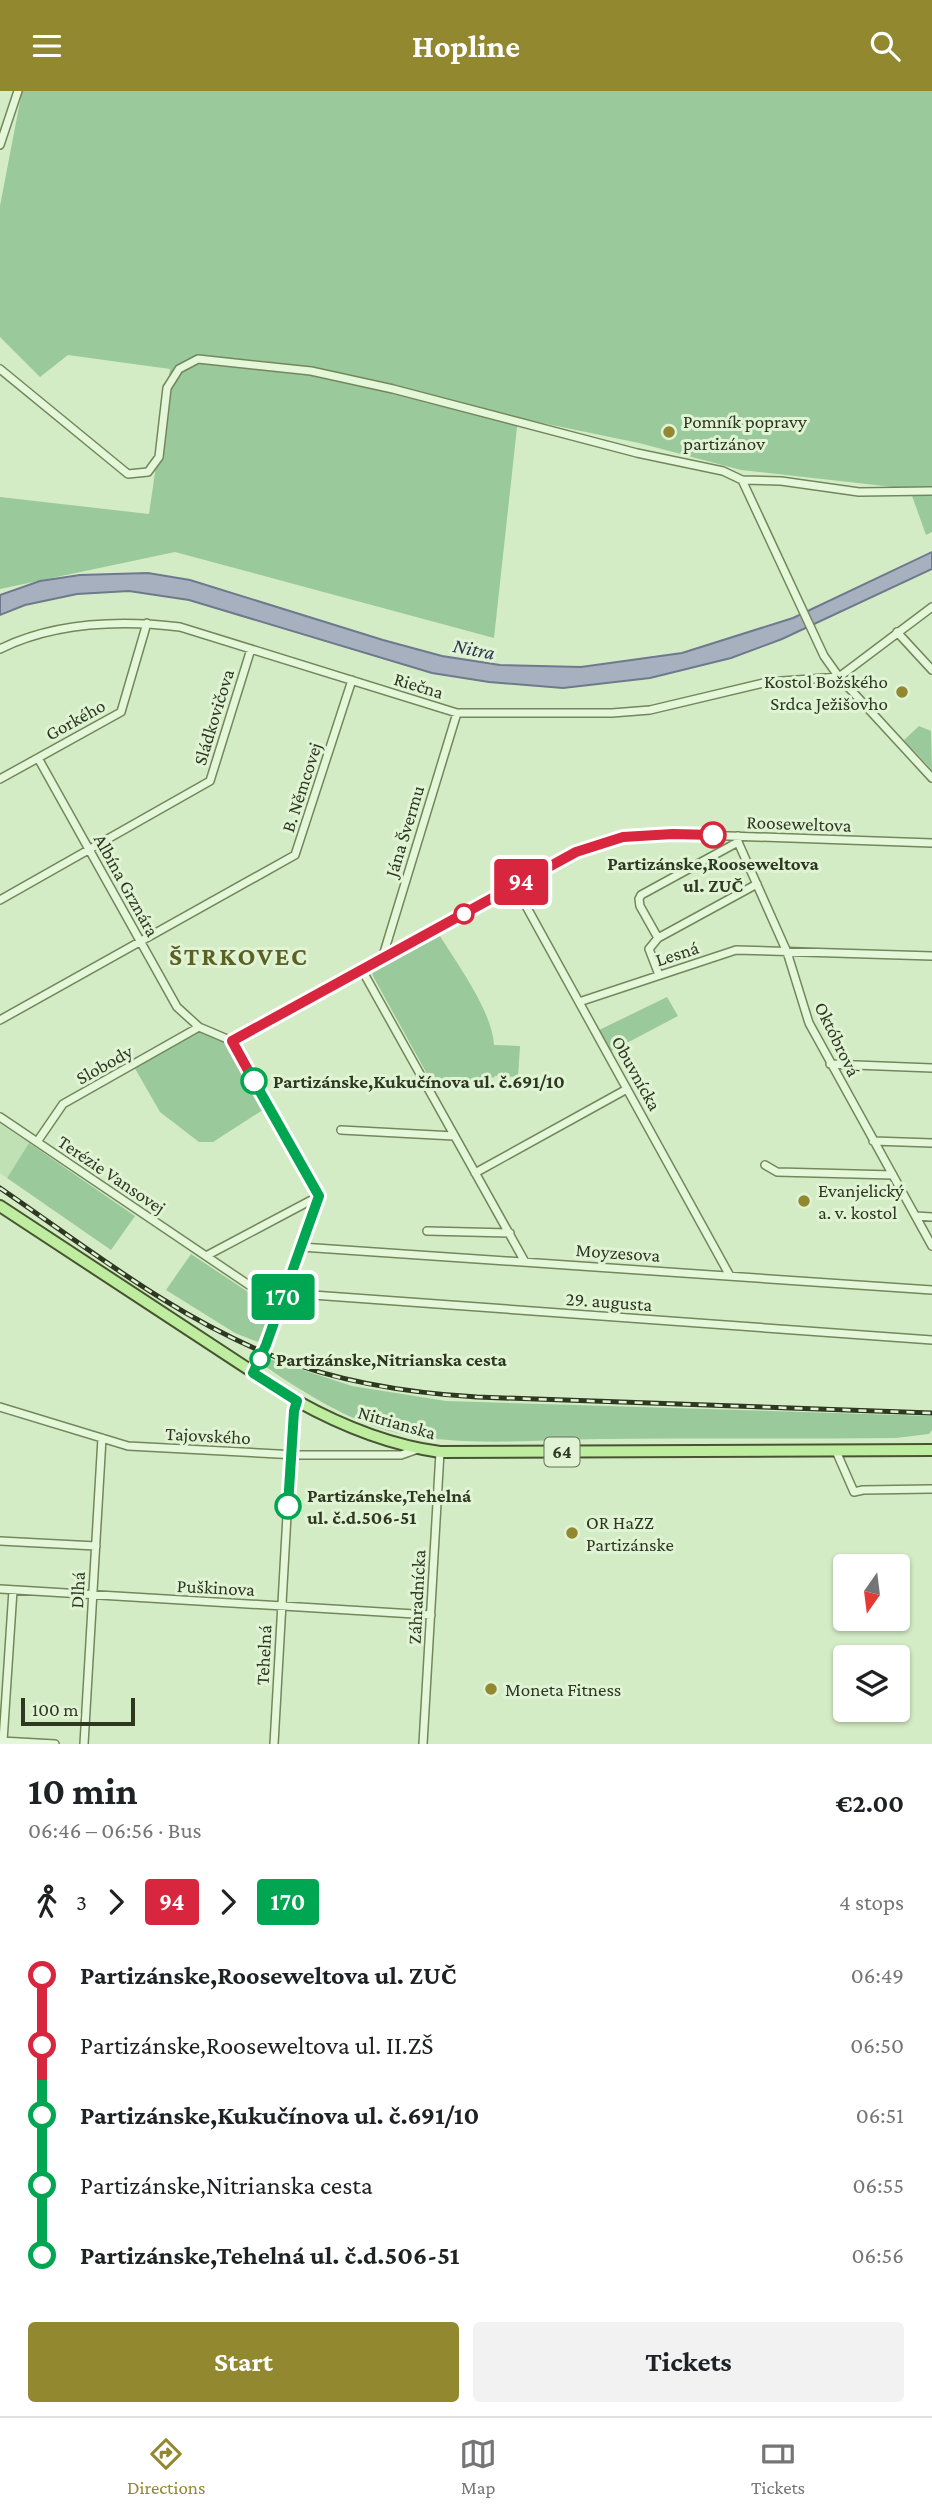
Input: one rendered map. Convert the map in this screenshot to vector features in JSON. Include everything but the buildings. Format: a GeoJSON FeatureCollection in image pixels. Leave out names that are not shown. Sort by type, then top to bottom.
{"type":"FeatureCollection","features":[{"type":"Feature","properties":{"kind":"main road","name":"Nitrianska"},"geometry":{"type":"LineString","coordinates":[[0,1206],[297,1401],[331,1420],[380,1439],[440,1452],[836,1451],[929,1447]]}},
{"type":"Feature","properties":{"kind":"street"},"geometry":{"type":"LineString","coordinates":[[0,145],[19,92]]}},
{"type":"Feature","properties":{"kind":"street"},"geometry":{"type":"LineString","coordinates":[[0,369],[128,474],[148,473],[159,457],[167,387],[179,369],[198,359],[311,371],[382,386],[637,453],[723,471],[742,480],[781,481],[859,492],[932,491]]}},
{"type":"Feature","properties":{"kind":"street"},"geometry":{"type":"LineString","coordinates":[[742,480],[816,642],[839,677],[932,778]]}},
{"type":"Feature","properties":{"kind":"street"},"geometry":{"type":"LineString","coordinates":[[839,677],[932,607]]}},
{"type":"Feature","properties":{"kind":"street","name":"Riečna"},"geometry":{"type":"LineString","coordinates":[[0,649],[48,632],[85,625],[147,623],[180,627],[457,713],[611,713],[650,710],[768,682],[839,677]]}},
{"type":"Feature","properties":{"kind":"street","name":"Gorkého"},"geometry":{"type":"LineString","coordinates":[[0,779],[121,712],[147,623]]}},
{"type":"Feature","properties":{"kind":"street"},"geometry":{"type":"LineString","coordinates":[[897,632],[932,670]]}},
{"type":"Feature","properties":{"kind":"street","name":"Sládkovičova"},"geometry":{"type":"LineString","coordinates":[[0,900],[210,781],[251,649]]}},
{"type":"Feature","properties":{"kind":"street","name":"B. Němcovej"},"geometry":{"type":"LineString","coordinates":[[0,1020],[295,855],[352,680]]}},
{"type":"Feature","properties":{"kind":"street","name":"Jána Švermu"},"geometry":{"type":"LineString","coordinates":[[382,959],[457,713]]}},
{"type":"Feature","properties":{"kind":"street","name":"Albína Grznára"},"geometry":{"type":"LineString","coordinates":[[38,758],[177,1007],[199,1027],[232,1041]]}},
{"type":"Feature","properties":{"kind":"street","name":"Rooseweltova"},"geometry":{"type":"LineString","coordinates":[[232,1041],[576,852],[623,837],[673,834],[738,839],[932,843]]}},
{"type":"Feature","properties":{"kind":"street"},"geometry":{"type":"LineString","coordinates":[[658,938],[640,906],[641,895],[738,839]]}},
{"type":"Feature","properties":{"kind":"street","name":"Októbrová"},"geometry":{"type":"LineString","coordinates":[[738,839],[788,952],[809,1023],[932,1246]]}},
{"type":"Feature","properties":{"kind":"street"},"geometry":{"type":"LineString","coordinates":[[659,975],[649,949],[658,938],[757,884]]}},
{"type":"Feature","properties":{"kind":"street","name":"Obuvnícka"},"geometry":{"type":"LineString","coordinates":[[515,886],[730,1276]]}},
{"type":"Feature","properties":{"kind":"street","name":"Lesná"},"geometry":{"type":"LineString","coordinates":[[579,1002],[736,950],[932,956]]}},
{"type":"Feature","properties":{"kind":"street"},"geometry":{"type":"LineString","coordinates":[[362,970],[525,1262]]}},
{"type":"Feature","properties":{"kind":"street","name":"Slobody"},"geometry":{"type":"LineString","coordinates":[[37,1142],[63,1104],[199,1027]]}},
{"type":"Feature","properties":{"kind":"street"},"geometry":{"type":"LineString","coordinates":[[232,1041],[319,1196],[266,1345],[253,1373]]}},
{"type":"Feature","properties":{"kind":"street"},"geometry":{"type":"LineString","coordinates":[[830,1064],[932,1068]]}},
{"type":"Feature","properties":{"kind":"street"},"geometry":{"type":"LineString","coordinates":[[475,1173],[627,1089]]}},
{"type":"Feature","properties":{"kind":"street","name":"Terézie Vansovej"},"geometry":{"type":"LineString","coordinates":[[0,1117],[280,1306]]}},
{"type":"Feature","properties":{"kind":"street"},"geometry":{"type":"LineString","coordinates":[[341,1130],[454,1136]]}},
{"type":"Feature","properties":{"kind":"street"},"geometry":{"type":"LineString","coordinates":[[873,1140],[932,1143]]}},
{"type":"Feature","properties":{"kind":"street"},"geometry":{"type":"LineString","coordinates":[[765,1165],[777,1172],[893,1175]]}},
{"type":"Feature","properties":{"kind":"street"},"geometry":{"type":"LineString","coordinates":[[206,1256],[319,1196]]}},
{"type":"Feature","properties":{"kind":"street"},"geometry":{"type":"LineString","coordinates":[[916,1216],[932,1217]]}},
{"type":"Feature","properties":{"kind":"street"},"geometry":{"type":"LineString","coordinates":[[427,1231],[510,1233]]}},
{"type":"Feature","properties":{"kind":"street","name":"Moyzesova"},"geometry":{"type":"LineString","coordinates":[[301,1247],[932,1290]]}},
{"type":"Feature","properties":{"kind":"street","name":"29. augusta"},"geometry":{"type":"LineString","coordinates":[[285,1293],[932,1340]]}},
{"type":"Feature","properties":{"kind":"street","name":"Tehelná"},"geometry":{"type":"LineString","coordinates":[[274,1744],[291,1455],[297,1401]]}},
{"type":"Feature","properties":{"kind":"street","name":"Tajovského"},"geometry":{"type":"LineString","coordinates":[[0,1407],[128,1446],[291,1455],[401,1455],[419,1449]]}},
{"type":"Feature","properties":{"kind":"street","name":"Dlhá"},"geometry":{"type":"LineString","coordinates":[[84,1744],[102,1438]]}},
{"type":"Feature","properties":{"kind":"street"},"geometry":{"type":"LineString","coordinates":[[836,1451],[854,1493],[863,1490],[932,1489]]}},
{"type":"Feature","properties":{"kind":"street","name":"Záhradnícka"},"geometry":{"type":"LineString","coordinates":[[423,1744],[440,1452]]}},
{"type":"Feature","properties":{"kind":"street"},"geometry":{"type":"LineString","coordinates":[[0,1541],[96,1546]]}},
{"type":"Feature","properties":{"kind":"street","name":"Puškinova"},"geometry":{"type":"LineString","coordinates":[[0,1589],[430,1615]]}},
{"type":"Feature","properties":{"kind":"street"},"geometry":{"type":"LineString","coordinates":[[13,1590],[2,1741],[55,1744]]}},
{"type":"Feature","properties":{"kind":"green space"},"geometry":{"type":"Polygon","coordinates":[[[22,91],[932,91],[932,489],[741,470],[639,443],[518,418],[494,638],[175,552],[0,589],[0,497],[149,514],[170,369],[68,355],[40,377],[0,337],[0,206],[22,91]]]}},
{"type":"Feature","properties":{"kind":"green space"},"geometry":{"type":"Polygon","coordinates":[[[911,493],[932,494],[932,532],[926,535],[911,493]]]}},
{"type":"Feature","properties":{"kind":"green space"},"geometry":{"type":"Polygon","coordinates":[[[919,726],[931,731],[932,770],[904,740],[919,726]]]}},
{"type":"Feature","properties":{"kind":"green space"},"geometry":{"type":"Polygon","coordinates":[[[440,936],[481,1003],[494,1045],[520,1046],[518,1077],[493,1078],[488,1075],[478,1085],[432,1083],[372,973],[440,936]]]}},
{"type":"Feature","properties":{"kind":"green space"},"geometry":{"type":"Polygon","coordinates":[[[667,997],[678,1016],[604,1055],[593,1033],[667,997]]]}},
{"type":"Feature","properties":{"kind":"green space"},"geometry":{"type":"Polygon","coordinates":[[[199,1027],[232,1041],[269,1106],[213,1142],[199,1142],[160,1112],[133,1065],[199,1027]]]}},
{"type":"Feature","properties":{"kind":"green space"},"geometry":{"type":"Polygon","coordinates":[[[0,1124],[29,1143],[7,1178],[0,1173],[0,1124]]]}},
{"type":"Feature","properties":{"kind":"green space"},"geometry":{"type":"Polygon","coordinates":[[[29,1143],[135,1216],[111,1250],[7,1178],[29,1143]]]}},
{"type":"Feature","properties":{"kind":"green space"},"geometry":{"type":"Polygon","coordinates":[[[191,1254],[272,1308],[258,1342],[235,1333],[166,1290],[191,1254]]]}},
{"type":"Feature","properties":{"kind":"green space"},"geometry":{"type":"Polygon","coordinates":[[[266,1358],[352,1386],[446,1401],[932,1416],[932,1430],[929,1434],[896,1438],[498,1442],[448,1440],[398,1433],[363,1422],[329,1406],[266,1367],[266,1358]]]}},
{"type":"Feature","properties":{"kind":"water"},"geometry":{"type":"Polygon","coordinates":[[[932,552],[932,569],[782,639],[731,658],[650,678],[563,688],[489,682],[432,673],[189,600],[129,591],[77,594],[25,605],[0,615],[0,595],[40,581],[80,575],[148,573],[190,580],[442,656],[500,665],[581,667],[682,653],[793,618],[932,552]]]}},
{"type":"Feature","properties":{"kind":"railway"},"geometry":{"type":"LineString","coordinates":[[0,1188],[134,1281],[204,1324],[278,1358],[351,1380],[426,1393],[477,1397],[932,1413]]}},
{"type":"Feature","properties":{"kind":"bus line","name":"94"},"geometry":{"type":"LineString","coordinates":[[254,1081],[232,1041],[576,852],[623,837],[713,835]]}},
{"type":"Feature","properties":{"kind":"bus line","name":"170"},"geometry":{"type":"LineString","coordinates":[[254,1081],[319,1196],[266,1345],[253,1373],[297,1401],[291,1445],[288,1506]]}},
{"type":"Feature","properties":{"kind":"place","name":"Pomník popravy partizánov"},"geometry":{"type":"Point","coordinates":[669,432]}},
{"type":"Feature","properties":{"kind":"place","name":"Kostol Božského Srdca Ježišovho"},"geometry":{"type":"Point","coordinates":[902,692]}},
{"type":"Feature","properties":{"kind":"place","name":"Partizánske,Rooseweltova ul. ZUČ"},"geometry":{"type":"Point","coordinates":[713,835]}},
{"type":"Feature","properties":{"kind":"place","name":"Partizánske,Kukučínova ul. č.691/10"},"geometry":{"type":"Point","coordinates":[254,1081]}},
{"type":"Feature","properties":{"kind":"place","name":"Evanjelický a. v. kostol"},"geometry":{"type":"Point","coordinates":[804,1201]}},
{"type":"Feature","properties":{"kind":"place","name":"Partizánske,Nitrianska cesta"},"geometry":{"type":"Point","coordinates":[260,1359]}},
{"type":"Feature","properties":{"kind":"place","name":"Partizánske,Tehelná ul. č.d.506-51"},"geometry":{"type":"Point","coordinates":[288,1506]}},
{"type":"Feature","properties":{"kind":"place","name":"OR HaZZ Partizánske"},"geometry":{"type":"Point","coordinates":[572,1533]}},
{"type":"Feature","properties":{"kind":"place","name":"Moneta Fitness"},"geometry":{"type":"Point","coordinates":[491,1689]}},
{"type":"Feature","properties":{"kind":"district","name":"ŠTRKOVEC"},"geometry":{"type":"Point","coordinates":[239,956]}},
{"type":"Feature","properties":{"kind":"water label","name":"Nitra"},"geometry":{"type":"Point","coordinates":[474,649]}}]}
